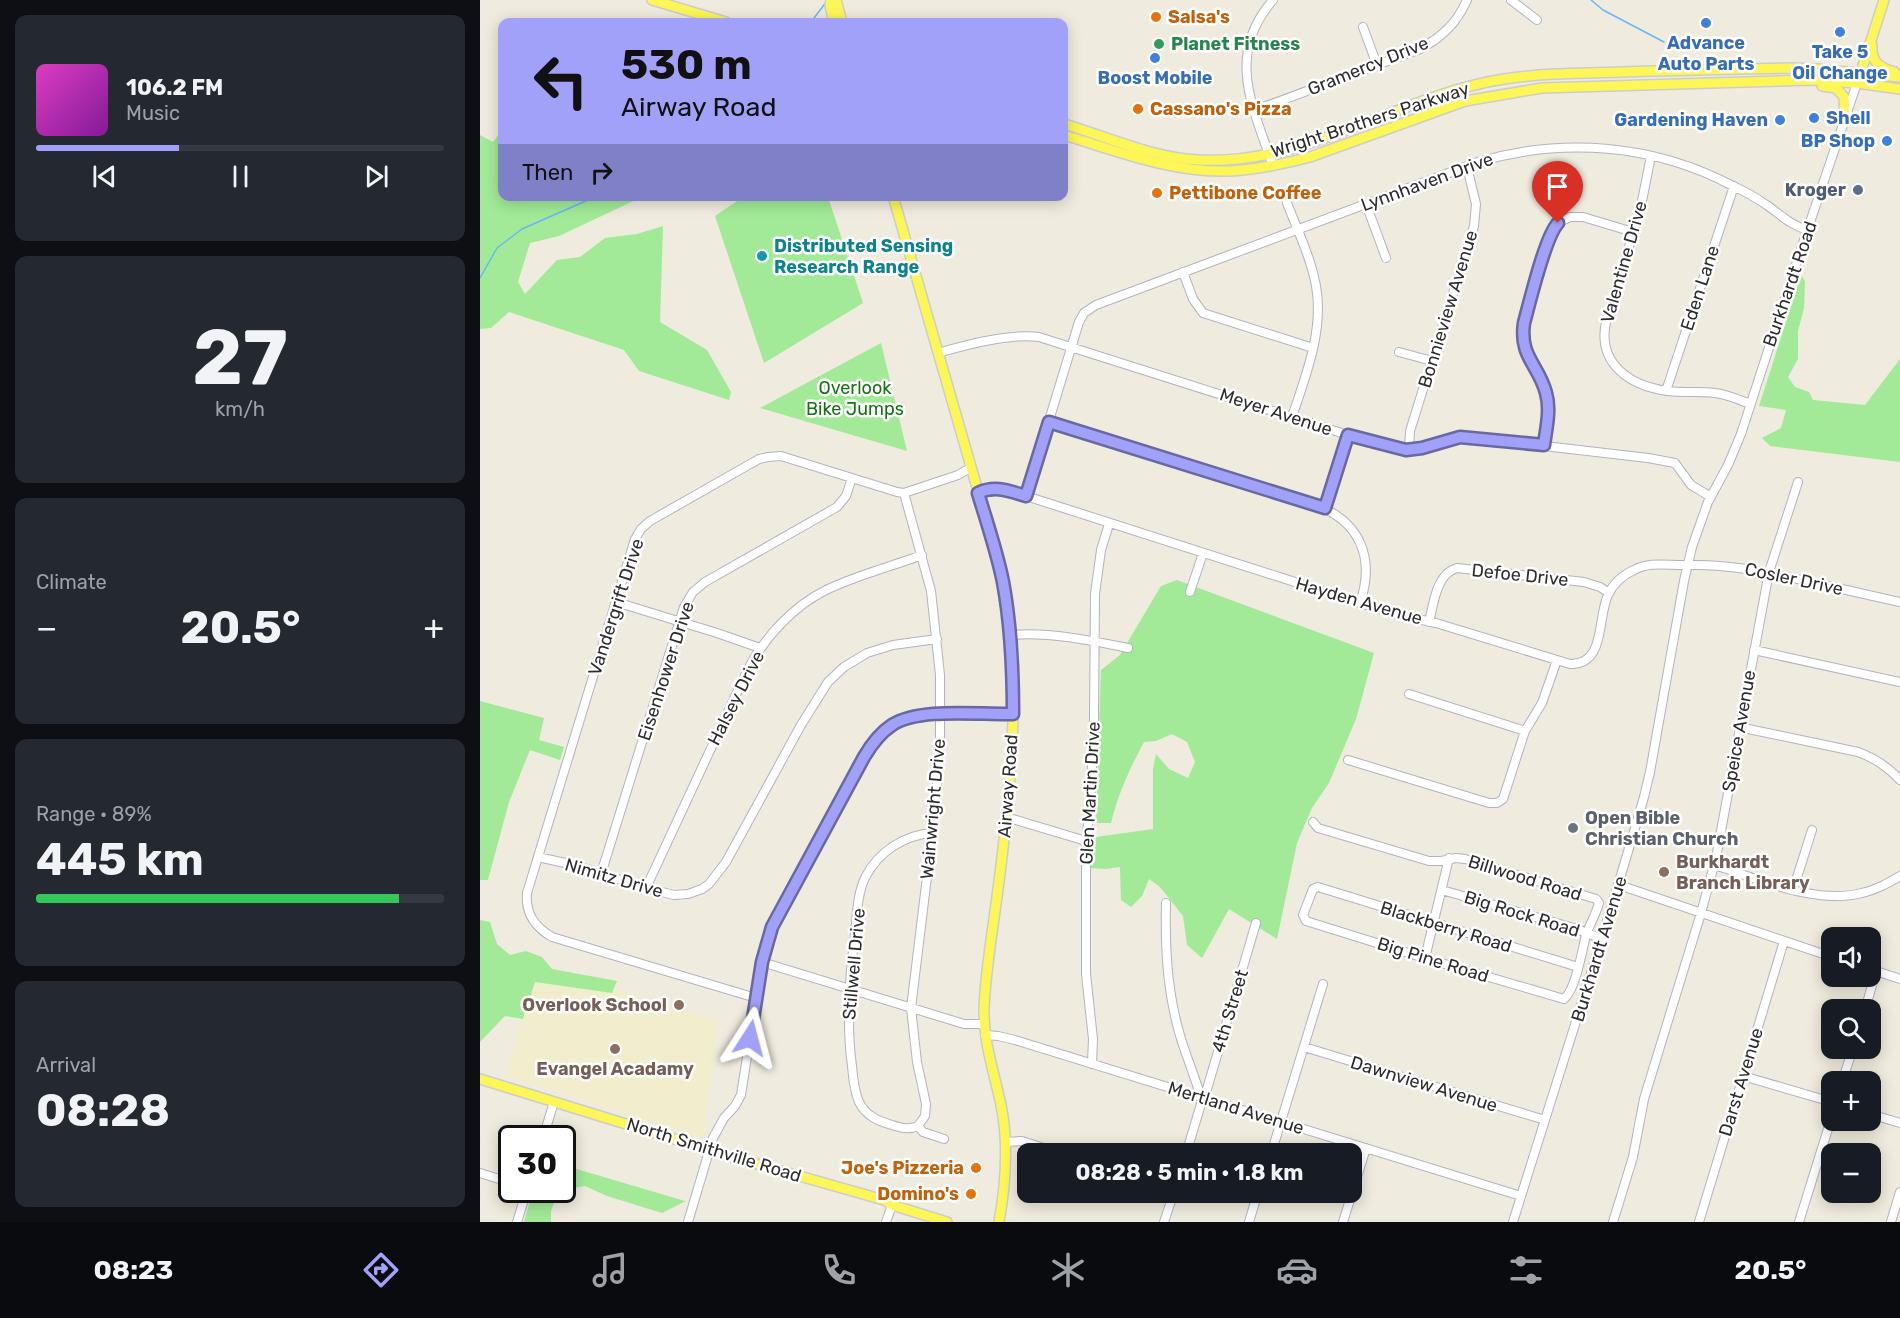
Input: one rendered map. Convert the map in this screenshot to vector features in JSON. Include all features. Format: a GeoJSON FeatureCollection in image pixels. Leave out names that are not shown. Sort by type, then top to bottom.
{"type":"FeatureCollection","features":[{"type":"Feature","properties":{"kind":"main road"},"geometry":{"type":"LineString","coordinates":[[652,0],[713,18]]}},
{"type":"Feature","properties":{"kind":"main road"},"geometry":{"type":"LineString","coordinates":[[831,0],[833,18]]}},
{"type":"Feature","properties":{"kind":"main road"},"geometry":{"type":"LineString","coordinates":[[836,0],[841,18]]}},
{"type":"Feature","properties":{"kind":"main road","name":"Burkhardt Road"},"geometry":{"type":"LineString","coordinates":[[1857,83],[1884,0]]}},
{"type":"Feature","properties":{"kind":"main road"},"geometry":{"type":"LineString","coordinates":[[1873,32],[1872,53],[1875,63],[1900,75]]}},
{"type":"Feature","properties":{"kind":"main road","name":"Wright Brothers Parkway"},"geometry":{"type":"LineString","coordinates":[[1068,125],[1142,149],[1188,159],[1228,160],[1269,155],[1305,145],[1437,96],[1504,79],[1574,74],[1790,68],[1900,75]]}},
{"type":"Feature","properties":{"kind":"main road","name":"Wright Brothers Parkway"},"geometry":{"type":"LineString","coordinates":[[1068,136],[1134,157],[1195,170],[1227,171],[1273,166],[1310,157],[1465,101],[1520,91],[1569,87],[1811,80],[1900,89]]}},
{"type":"Feature","properties":{"kind":"main road"},"geometry":{"type":"LineString","coordinates":[[1791,81],[1836,88],[1844,97],[1845,119]]}},
{"type":"Feature","properties":{"kind":"main road","name":"Airway Road"},"geometry":{"type":"LineString","coordinates":[[893,201],[1001,573],[1010,635],[1013,714],[1006,817],[985,989],[985,1035],[1001,1104],[1006,1142],[1006,1173],[999,1222]]}},
{"type":"Feature","properties":{"kind":"main road","name":"North Smithville Road"},"geometry":{"type":"LineString","coordinates":[[480,1079],[884,1200],[892,1205],[947,1222]]}},
{"type":"Feature","properties":{"kind":"street"},"geometry":{"type":"LineString","coordinates":[[1273,166],[1253,111],[1246,81],[1246,60],[1256,26],[1274,0]]}},
{"type":"Feature","properties":{"kind":"street","name":"Gramercy Drive"},"geometry":{"type":"LineString","coordinates":[[1253,111],[1420,49],[1449,29],[1467,0]]}},
{"type":"Feature","properties":{"kind":"street"},"geometry":{"type":"LineString","coordinates":[[1511,0],[1536,20]]}},
{"type":"Feature","properties":{"kind":"street"},"geometry":{"type":"LineString","coordinates":[[1363,27],[1377,65]]}},
{"type":"Feature","properties":{"kind":"street","name":"Burkhardt Road"},"geometry":{"type":"LineString","coordinates":[[1687,565],[1702,516],[1735,450],[1857,83]]}},
{"type":"Feature","properties":{"kind":"street","name":"Lynnhaven Drive"},"geometry":{"type":"LineString","coordinates":[[1026,496],[1071,347],[1081,317],[1088,309],[1467,167],[1511,153],[1549,148],[1607,148],[1652,156],[1698,169],[1734,186],[1764,203],[1796,226],[1808,230]]}},
{"type":"Feature","properties":{"kind":"street","name":"Valentine Drive"},"geometry":{"type":"LineString","coordinates":[[1652,156],[1643,199],[1606,322],[1604,345],[1609,360],[1627,377],[1645,386],[1666,391],[1717,393],[1750,404]]}},
{"type":"Feature","properties":{"kind":"street","name":"Bonnieview Avenue"},"geometry":{"type":"LineString","coordinates":[[1409,450],[1410,432],[1475,216],[1474,194],[1467,167]]}},
{"type":"Feature","properties":{"kind":"street","name":"Eden Lane"},"geometry":{"type":"LineString","coordinates":[[1666,391],[1734,186]]}},
{"type":"Feature","properties":{"kind":"street"},"geometry":{"type":"LineString","coordinates":[[1287,203],[1316,284],[1318,298],[1318,324],[1313,348],[1292,417]]}},
{"type":"Feature","properties":{"kind":"street"},"geometry":{"type":"LineString","coordinates":[[1366,204],[1386,258]]}},
{"type":"Feature","properties":{"kind":"street"},"geometry":{"type":"LineString","coordinates":[[1544,445],[1547,396],[1541,379],[1527,356],[1522,332],[1552,232],[1563,220],[1576,216],[1633,232]]}},
{"type":"Feature","properties":{"kind":"street"},"geometry":{"type":"LineString","coordinates":[[1184,272],[1193,299],[1203,313],[1313,348]]}},
{"type":"Feature","properties":{"kind":"street","name":"Meyer Avenue"},"geometry":{"type":"LineString","coordinates":[[938,353],[983,342],[1024,336],[1039,337],[1396,449],[1409,450],[1460,437],[1671,461],[1679,466],[1691,485],[1711,497]]}},
{"type":"Feature","properties":{"kind":"street"},"geometry":{"type":"LineString","coordinates":[[1399,352],[1432,361]]}},
{"type":"Feature","properties":{"kind":"street"},"geometry":{"type":"LineString","coordinates":[[1049,422],[1325,508],[1354,531],[1361,545],[1367,576],[1360,603]]}},
{"type":"Feature","properties":{"kind":"street"},"geometry":{"type":"LineString","coordinates":[[1325,508],[1348,435]]}},
{"type":"Feature","properties":{"kind":"street","name":"Vandergrift Drive"},"geometry":{"type":"LineString","coordinates":[[538,857],[635,539],[641,529],[650,521],[759,459],[768,457],[781,456],[891,491],[904,493]]}},
{"type":"Feature","properties":{"kind":"street"},"geometry":{"type":"LineString","coordinates":[[904,493],[958,475],[970,468]]}},
{"type":"Feature","properties":{"kind":"street","name":"Eisenhower Drive"},"geometry":{"type":"LineString","coordinates":[[602,874],[688,598],[699,586],[831,511],[846,496],[852,478]]}},
{"type":"Feature","properties":{"kind":"street","name":"Speice Avenue"},"geometry":{"type":"LineString","coordinates":[[1613,1222],[1633,1158],[1644,1100],[1714,865],[1769,572],[1798,482]]}},
{"type":"Feature","properties":{"kind":"street","name":"Hayden Avenue"},"geometry":{"type":"LineString","coordinates":[[978,493],[998,488],[1026,496],[1360,603],[1576,664],[1590,658],[1596,647],[1602,612],[1609,593],[1624,575],[1642,567],[1660,564],[1687,565]]}},
{"type":"Feature","properties":{"kind":"street","name":"Wainwright Drive"},"geometry":{"type":"LineString","coordinates":[[904,493],[931,591],[940,675],[937,785],[933,832],[911,1008],[917,1062],[926,1104],[925,1116],[918,1126]]}},
{"type":"Feature","properties":{"kind":"street","name":"Glen Martin Drive"},"geometry":{"type":"LineString","coordinates":[[1092,1064],[1093,1039],[1086,963],[1086,841],[1091,788],[1096,582],[1101,550],[1109,524]]}},
{"type":"Feature","properties":{"kind":"street"},"geometry":{"type":"LineString","coordinates":[[1190,592],[1203,553]]}},
{"type":"Feature","properties":{"kind":"street","name":"Halsey Drive"},"geometry":{"type":"LineString","coordinates":[[646,888],[747,671],[760,648],[794,613],[824,591],[846,581],[922,555]]}},
{"type":"Feature","properties":{"kind":"street","name":"Cosler Drive"},"geometry":{"type":"LineString","coordinates":[[1687,565],[1717,564],[1769,572],[1900,602]]}},
{"type":"Feature","properties":{"kind":"street","name":"Burkhardt Avenue"},"geometry":{"type":"LineString","coordinates":[[1513,1222],[1619,885],[1650,772],[1687,565]]}},
{"type":"Feature","properties":{"kind":"street","name":"Defoe Drive"},"geometry":{"type":"LineString","coordinates":[[1429,622],[1441,579],[1446,573],[1456,568],[1584,582],[1600,587],[1609,593]]}},
{"type":"Feature","properties":{"kind":"street"},"geometry":{"type":"LineString","coordinates":[[616,602],[760,648]]}},
{"type":"Feature","properties":{"kind":"street"},"geometry":{"type":"LineString","coordinates":[[1010,635],[1036,634],[1095,641],[1128,648]]}},
{"type":"Feature","properties":{"kind":"street","name":"Nimitz Drive"},"geometry":{"type":"LineString","coordinates":[[538,857],[646,888],[681,895],[696,892],[709,884],[726,862],[812,706],[836,674],[858,657],[876,649],[937,639]]}},
{"type":"Feature","properties":{"kind":"street"},"geometry":{"type":"LineString","coordinates":[[1754,650],[1900,682]]}},
{"type":"Feature","properties":{"kind":"street"},"geometry":{"type":"LineString","coordinates":[[1348,760],[1489,803],[1497,803],[1504,796],[1525,731],[1546,695],[1557,660]]}},
{"type":"Feature","properties":{"kind":"street"},"geometry":{"type":"LineString","coordinates":[[1409,694],[1525,731]]}},
{"type":"Feature","properties":{"kind":"street"},"geometry":{"type":"LineString","coordinates":[[688,1222],[719,1127],[741,1095],[762,962],[770,933],[777,915],[870,747],[885,730],[898,722],[918,715],[1013,714]]}},
{"type":"Feature","properties":{"kind":"street"},"geometry":{"type":"LineString","coordinates":[[1739,727],[1858,752],[1882,763],[1900,780]]}},
{"type":"Feature","properties":{"kind":"street"},"geometry":{"type":"LineString","coordinates":[[1006,817],[1086,841]]}},
{"type":"Feature","properties":{"kind":"street","name":"Billwood Road"},"geometry":{"type":"LineString","coordinates":[[1313,822],[1318,828],[1429,861],[1449,858],[1465,859],[1596,899],[1599,903],[1587,933]]}},
{"type":"Feature","properties":{"kind":"street"},"geometry":{"type":"LineString","coordinates":[[1793,890],[1812,830]]}},
{"type":"Feature","properties":{"kind":"street","name":"Stillwell Drive"},"geometry":{"type":"LineString","coordinates":[[918,1126],[908,1129],[880,1122],[869,1115],[859,1102],[850,1047],[849,989],[858,904],[867,874],[894,846],[913,836],[933,832]]}},
{"type":"Feature","properties":{"kind":"street"},"geometry":{"type":"LineString","coordinates":[[538,857],[526,899],[529,914],[535,924],[545,933],[571,943],[756,998]]}},
{"type":"Feature","properties":{"kind":"street"},"geometry":{"type":"LineString","coordinates":[[1425,958],[1449,858]]}},
{"type":"Feature","properties":{"kind":"street"},"geometry":{"type":"LineString","coordinates":[[1714,865],[1793,890],[1821,896],[1847,896],[1872,890],[1900,876]]}},
{"type":"Feature","properties":{"kind":"street"},"geometry":{"type":"LineString","coordinates":[[1619,885],[1821,953]]}},
{"type":"Feature","properties":{"kind":"street","name":"Blackberry Road"},"geometry":{"type":"LineString","coordinates":[[1313,889],[1318,887],[1578,967]]}},
{"type":"Feature","properties":{"kind":"street","name":"Big Pine Road"},"geometry":{"type":"LineString","coordinates":[[1313,889],[1304,918],[1306,921],[1564,999],[1570,992],[1578,967]]}},
{"type":"Feature","properties":{"kind":"street","name":"Big Rock Road"},"geometry":{"type":"LineString","coordinates":[[1442,890],[1602,939]]}},
{"type":"Feature","properties":{"kind":"street"},"geometry":{"type":"LineString","coordinates":[[1166,903],[1165,949],[1170,992],[1178,1030],[1201,1098]]}},
{"type":"Feature","properties":{"kind":"street","name":"4th Street"},"geometry":{"type":"LineString","coordinates":[[1189,1143],[1201,1098],[1207,1089],[1256,923]]}},
{"type":"Feature","properties":{"kind":"street"},"geometry":{"type":"LineString","coordinates":[[1578,967],[1587,933]]}},
{"type":"Feature","properties":{"kind":"street","name":"Darst Avenue"},"geometry":{"type":"LineString","coordinates":[[1699,1222],[1784,941]]}},
{"type":"Feature","properties":{"kind":"street"},"geometry":{"type":"LineString","coordinates":[[762,962],[964,1024],[985,1024]]}},
{"type":"Feature","properties":{"kind":"street"},"geometry":{"type":"LineString","coordinates":[[1881,973],[1900,979]]}},
{"type":"Feature","properties":{"kind":"street"},"geometry":{"type":"LineString","coordinates":[[1274,1143],[1323,984]]}},
{"type":"Feature","properties":{"kind":"street","name":"Mertland Avenue"},"geometry":{"type":"LineString","coordinates":[[985,1035],[996,1035],[1015,1040],[1521,1196]]}},
{"type":"Feature","properties":{"kind":"street","name":"Dawnview Avenue"},"geometry":{"type":"LineString","coordinates":[[1304,1047],[1545,1120]]}},
{"type":"Feature","properties":{"kind":"street"},"geometry":{"type":"LineString","coordinates":[[1743,1076],[1821,1099]]}},
{"type":"Feature","properties":{"kind":"street"},"geometry":{"type":"LineString","coordinates":[[547,1125],[554,1102]]}},
{"type":"Feature","properties":{"kind":"street"},"geometry":{"type":"LineString","coordinates":[[1881,1117],[1900,1123]]}},
{"type":"Feature","properties":{"kind":"street"},"geometry":{"type":"LineString","coordinates":[[918,1126],[923,1132],[944,1139]]}},
{"type":"Feature","properties":{"kind":"street"},"geometry":{"type":"LineString","coordinates":[[1799,1222],[1827,1131]]}},
{"type":"Feature","properties":{"kind":"street"},"geometry":{"type":"LineString","coordinates":[[1006,1142],[1028,1143]]}},
{"type":"Feature","properties":{"kind":"street"},"geometry":{"type":"LineString","coordinates":[[1343,1222],[1366,1148]]}},
{"type":"Feature","properties":{"kind":"street"},"geometry":{"type":"LineString","coordinates":[[480,1173],[498,1178]]}},
{"type":"Feature","properties":{"kind":"street"},"geometry":{"type":"LineString","coordinates":[[1891,1222],[1900,1192]]}},
{"type":"Feature","properties":{"kind":"street"},"geometry":{"type":"LineString","coordinates":[[517,1222],[523,1203]]}},
{"type":"Feature","properties":{"kind":"street"},"geometry":{"type":"LineString","coordinates":[[1164,1222],[1170,1203]]}},
{"type":"Feature","properties":{"kind":"street"},"geometry":{"type":"LineString","coordinates":[[1249,1222],[1255,1203]]}},
{"type":"Feature","properties":{"kind":"street"},"geometry":{"type":"LineString","coordinates":[[886,1222],[892,1205]]}},
{"type":"Feature","properties":{"kind":"shaded area","name":"Evangel Acadamy"},"geometry":{"type":"Polygon","coordinates":[[[536,965],[719,1022],[704,1139],[506,1075],[536,965]]]}},
{"type":"Feature","properties":{"kind":"green space"},"geometry":{"type":"Polygon","coordinates":[[[480,135],[493,142],[498,135],[498,201],[633,201],[559,236],[530,243],[518,282],[525,294],[557,260],[580,257],[605,238],[637,234],[663,226],[660,322],[707,350],[731,392],[729,400],[639,371],[624,350],[509,312],[491,328],[480,329],[480,135]]]}},
{"type":"Feature","properties":{"kind":"green space"},"geometry":{"type":"Polygon","coordinates":[[[737,201],[829,201],[863,303],[764,363],[715,216],[737,201]]]}},
{"type":"Feature","properties":{"kind":"green space"},"geometry":{"type":"Polygon","coordinates":[[[1801,275],[1805,281],[1804,308],[1798,331],[1798,359],[1788,377],[1795,387],[1809,392],[1813,400],[1865,405],[1900,359],[1900,462],[1770,446],[1762,438],[1781,428],[1786,410],[1759,406],[1801,275]]]}},
{"type":"Feature","properties":{"kind":"green space","name":"Overlook Bike Jumps"},"geometry":{"type":"Polygon","coordinates":[[[881,343],[907,451],[760,408],[881,343]]]}},
{"type":"Feature","properties":{"kind":"green space"},"geometry":{"type":"Polygon","coordinates":[[[1177,580],[1374,653],[1356,719],[1329,783],[1312,808],[1297,843],[1277,939],[1229,909],[1202,958],[1187,945],[1183,916],[1160,887],[1149,879],[1142,896],[1131,907],[1121,900],[1120,867],[1090,868],[1096,837],[1153,829],[1153,769],[1156,754],[1169,769],[1188,778],[1195,762],[1187,742],[1172,734],[1156,741],[1144,742],[1125,781],[1111,823],[1096,823],[1101,670],[1120,655],[1161,586],[1177,580]]]}},
{"type":"Feature","properties":{"kind":"green space"},"geometry":{"type":"Polygon","coordinates":[[[480,701],[544,718],[539,740],[564,747],[560,760],[530,750],[509,802],[488,880],[480,880],[480,701]]]}},
{"type":"Feature","properties":{"kind":"green space"},"geometry":{"type":"Polygon","coordinates":[[[480,920],[490,922],[497,944],[510,955],[526,951],[542,957],[552,969],[617,981],[612,993],[535,982],[523,1019],[505,1016],[480,1042],[480,920]]]}},
{"type":"Feature","properties":{"kind":"green space"},"geometry":{"type":"Polygon","coordinates":[[[576,1169],[686,1201],[662,1213],[607,1196],[585,1186],[576,1188],[576,1169]]]}},
{"type":"Feature","properties":{"kind":"green space"},"geometry":{"type":"Polygon","coordinates":[[[529,1203],[554,1203],[551,1222],[524,1222],[529,1203]]]}},
{"type":"Feature","properties":{"kind":"waterway"},"geometry":{"type":"LineString","coordinates":[[1591,0],[1603,10],[1664,42]]}},
{"type":"Feature","properties":{"kind":"waterway"},"geometry":{"type":"LineString","coordinates":[[814,18],[827,1]]}},
{"type":"Feature","properties":{"kind":"waterway"},"geometry":{"type":"LineString","coordinates":[[480,278],[497,248],[522,229],[586,201]]}},
{"type":"Feature","properties":{"kind":"place","name":"Salsa's"},"geometry":{"type":"Point","coordinates":[1156,17]}},
{"type":"Feature","properties":{"kind":"place","name":"Advance Auto Parts"},"geometry":{"type":"Point","coordinates":[1706,23]}},
{"type":"Feature","properties":{"kind":"place","name":"Take 5 Oil Change"},"geometry":{"type":"Point","coordinates":[1840,32]}},
{"type":"Feature","properties":{"kind":"place","name":"Planet Fitness"},"geometry":{"type":"Point","coordinates":[1159,44]}},
{"type":"Feature","properties":{"kind":"place","name":"Boost Mobile"},"geometry":{"type":"Point","coordinates":[1155,58]}},
{"type":"Feature","properties":{"kind":"place","name":"Cassano's Pizza"},"geometry":{"type":"Point","coordinates":[1138,109]}},
{"type":"Feature","properties":{"kind":"place","name":"Shell"},"geometry":{"type":"Point","coordinates":[1814,118]}},
{"type":"Feature","properties":{"kind":"place","name":"Gardening Haven"},"geometry":{"type":"Point","coordinates":[1780,120]}},
{"type":"Feature","properties":{"kind":"place","name":"BP Shop"},"geometry":{"type":"Point","coordinates":[1887,141]}},
{"type":"Feature","properties":{"kind":"place","name":"Kroger"},"geometry":{"type":"Point","coordinates":[1858,190]}},
{"type":"Feature","properties":{"kind":"place","name":"Pettibone Coffee"},"geometry":{"type":"Point","coordinates":[1157,193]}},
{"type":"Feature","properties":{"kind":"place","name":"Distributed Sensing Research Range"},"geometry":{"type":"Point","coordinates":[762,256]}},
{"type":"Feature","properties":{"kind":"place","name":"Open Bible Christian Church"},"geometry":{"type":"Point","coordinates":[1573,828]}},
{"type":"Feature","properties":{"kind":"place","name":"Burkhardt Branch Library"},"geometry":{"type":"Point","coordinates":[1664,872]}},
{"type":"Feature","properties":{"kind":"place","name":"Overlook School"},"geometry":{"type":"Point","coordinates":[679,1005]}},
{"type":"Feature","properties":{"kind":"place","name":"Evangel Acadamy"},"geometry":{"type":"Point","coordinates":[615,1049]}},
{"type":"Feature","properties":{"kind":"place","name":"Joe's Pizzeria"},"geometry":{"type":"Point","coordinates":[976,1168]}},
{"type":"Feature","properties":{"kind":"place","name":"Domino's"},"geometry":{"type":"Point","coordinates":[971,1194]}},
{"type":"Feature","properties":{"kind":"route"},"geometry":{"type":"LineString","coordinates":[[750,1038],[763,954],[777,915],[864,757],[877,738],[898,722],[918,715],[1013,714],[1006,597],[978,493],[998,488],[1026,496],[1049,422],[1325,508],[1348,435],[1406,450],[1422,448],[1460,437],[1544,445],[1547,396],[1541,379],[1527,356],[1522,332],[1546,247],[1558,223]]}}]}
